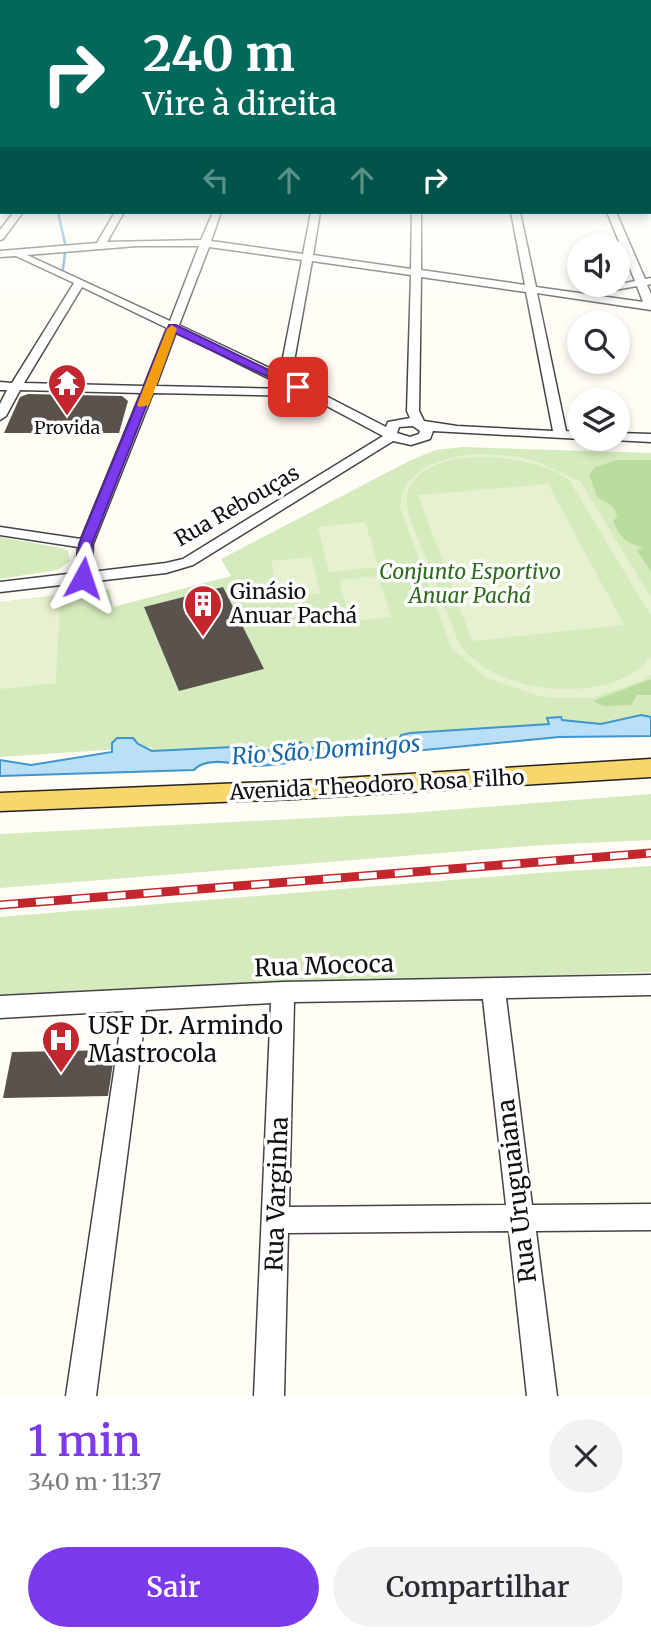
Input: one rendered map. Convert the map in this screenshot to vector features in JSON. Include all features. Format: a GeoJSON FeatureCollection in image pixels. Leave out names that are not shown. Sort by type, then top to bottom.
{"type":"FeatureCollection","features":[{"type":"Feature","properties":{"kind":"main road","name":"Avenida Theodoro Rosa Filho"},"geometry":{"type":"LineString","coordinates":[[0,802],[103,800],[651,768]]}},
{"type":"Feature","properties":{"kind":"main road","name":"Avenida Theodoro Rosa Filho"},"geometry":{"type":"LineString","coordinates":[[0,815],[103,800]]}},
{"type":"Feature","properties":{"kind":"street"},"geometry":{"type":"LineString","coordinates":[[100,246],[111,227]]}},
{"type":"Feature","properties":{"kind":"street"},"geometry":{"type":"LineString","coordinates":[[83,578],[86,544],[211,227]]}},
{"type":"Feature","properties":{"kind":"street"},"geometry":{"type":"LineString","coordinates":[[284,381],[313,227]]}},
{"type":"Feature","properties":{"kind":"street"},"geometry":{"type":"LineString","coordinates":[[21,256],[312,393],[365,421],[407,428],[417,227]]}},
{"type":"Feature","properties":{"kind":"street"},"geometry":{"type":"LineString","coordinates":[[519,227],[560,436]]}},
{"type":"Feature","properties":{"kind":"street"},"geometry":{"type":"LineString","coordinates":[[594,297],[651,306],[647,282],[620,227]]}},
{"type":"Feature","properties":{"kind":"street"},"geometry":{"type":"LineString","coordinates":[[0,258],[100,246],[204,243],[567,293]]}},
{"type":"Feature","properties":{"kind":"street"},"geometry":{"type":"LineString","coordinates":[[0,258],[43,251]]}},
{"type":"Feature","properties":{"kind":"street"},"geometry":{"type":"LineString","coordinates":[[0,258],[53,269]]}},
{"type":"Feature","properties":{"kind":"street"},"geometry":{"type":"LineString","coordinates":[[0,416],[80,282]]}},
{"type":"Feature","properties":{"kind":"street"},"geometry":{"type":"LineString","coordinates":[[68,300],[101,292]]}},
{"type":"Feature","properties":{"kind":"street"},"geometry":{"type":"LineString","coordinates":[[0,386],[312,393]]}},
{"type":"Feature","properties":{"kind":"street","name":"Rua Rebouças"},"geometry":{"type":"LineString","coordinates":[[0,587],[166,568],[188,562],[407,428],[567,436]]}},
{"type":"Feature","properties":{"kind":"street"},"geometry":{"type":"LineString","coordinates":[[630,437],[651,438]]}},
{"type":"Feature","properties":{"kind":"street"},"geometry":{"type":"LineString","coordinates":[[0,531],[86,544]]}},
{"type":"Feature","properties":{"kind":"street","name":"Rua Mococa"},"geometry":{"type":"LineString","coordinates":[[0,1007],[136,1002],[283,992],[651,985]]}},
{"type":"Feature","properties":{"kind":"street","name":"Rua Uruguaiana"},"geometry":{"type":"LineString","coordinates":[[493,987],[542,1396]]}},
{"type":"Feature","properties":{"kind":"street","name":"Rua Varginha"},"geometry":{"type":"LineString","coordinates":[[269,1396],[283,992]]}},
{"type":"Feature","properties":{"kind":"street"},"geometry":{"type":"LineString","coordinates":[[81,1396],[136,1002]]}},
{"type":"Feature","properties":{"kind":"street"},"geometry":{"type":"LineString","coordinates":[[277,1220],[651,1217]]}},
{"type":"Feature","properties":{"kind":"green space","name":"Conjunto Esportivo Anuar Pachá"},"geometry":{"type":"Polygon","coordinates":[[[463,447],[651,453],[651,717],[641,715],[601,724],[561,718],[549,724],[410,733],[401,738],[333,745],[320,749],[300,742],[297,747],[274,752],[253,746],[152,751],[151,747],[0,757],[0,602],[109,589],[113,607],[231,576],[221,559],[411,460],[436,450],[463,447]]]}},
{"type":"Feature","properties":{"kind":"green space"},"geometry":{"type":"Polygon","coordinates":[[[478,454],[519,457],[541,463],[581,482],[651,598],[651,616],[569,480],[533,464],[509,459],[460,459],[438,464],[420,474],[409,489],[407,502],[409,516],[463,649],[474,660],[500,676],[530,685],[560,689],[586,688],[617,681],[636,671],[651,656],[651,673],[645,680],[592,698],[543,697],[486,678],[451,647],[400,507],[409,482],[427,466],[439,461],[478,454]]]}},
{"type":"Feature","properties":{"kind":"green space"},"geometry":{"type":"Polygon","coordinates":[[[617,460],[651,460],[651,572],[637,550],[643,547],[628,542],[621,535],[613,521],[617,517],[615,510],[598,498],[589,475],[595,467],[617,460]]]}},
{"type":"Feature","properties":{"kind":"green space"},"geometry":{"type":"Polygon","coordinates":[[[548,484],[624,625],[472,641],[418,495],[548,484]]]}},
{"type":"Feature","properties":{"kind":"green space"},"geometry":{"type":"Polygon","coordinates":[[[365,522],[379,567],[329,572],[318,527],[365,522]]]}},
{"type":"Feature","properties":{"kind":"green space"},"geometry":{"type":"Polygon","coordinates":[[[0,537],[62,548],[68,551],[70,561],[58,570],[0,579],[0,537]]]}},
{"type":"Feature","properties":{"kind":"green space"},"geometry":{"type":"Polygon","coordinates":[[[311,557],[321,593],[279,598],[271,561],[311,557]]]}},
{"type":"Feature","properties":{"kind":"green space"},"geometry":{"type":"Polygon","coordinates":[[[378,576],[391,617],[350,621],[339,580],[378,576]]]}},
{"type":"Feature","properties":{"kind":"green space"},"geometry":{"type":"Polygon","coordinates":[[[60,596],[56,683],[0,689],[0,602],[60,596]]]}},
{"type":"Feature","properties":{"kind":"green space"},"geometry":{"type":"Polygon","coordinates":[[[651,679],[651,695],[637,695],[631,705],[604,706],[593,701],[651,679]]]}},
{"type":"Feature","properties":{"kind":"green space"},"geometry":{"type":"Polygon","coordinates":[[[651,794],[651,840],[543,845],[0,888],[0,834],[409,813],[651,794]]]}},
{"type":"Feature","properties":{"kind":"green space"},"geometry":{"type":"Polygon","coordinates":[[[651,866],[651,972],[0,995],[0,917],[651,866]]]}},
{"type":"Feature","properties":{"kind":"water","name":"Rio São Domingos"},"geometry":{"type":"Polygon","coordinates":[[[641,715],[651,717],[651,736],[559,737],[383,754],[377,751],[361,752],[265,766],[216,762],[198,766],[194,770],[0,776],[0,760],[31,765],[112,752],[112,743],[117,738],[133,738],[138,744],[152,751],[253,746],[274,752],[297,747],[300,742],[320,749],[333,745],[400,738],[401,735],[410,733],[549,724],[547,718],[561,717],[562,720],[601,724],[641,715]]]}},
{"type":"Feature","properties":{"kind":"building","name":"Provida"},"geometry":{"type":"Polygon","coordinates":[[[28,394],[122,396],[128,401],[119,433],[4,433],[20,397],[28,394]]]}},
{"type":"Feature","properties":{"kind":"building","name":"Ginásio Anuar Pachá"},"geometry":{"type":"Polygon","coordinates":[[[223,587],[264,669],[179,691],[144,607],[223,587]]]}},
{"type":"Feature","properties":{"kind":"building","name":"USF Dr. Armindo Mastrocola"},"geometry":{"type":"Polygon","coordinates":[[[115,1050],[108,1096],[3,1098],[12,1052],[115,1050]]]}},
{"type":"Feature","properties":{"kind":"waterway"},"geometry":{"type":"LineString","coordinates":[[61,227],[66,248]]}},
{"type":"Feature","properties":{"kind":"waterway"},"geometry":{"type":"LineString","coordinates":[[63,269],[65,253]]}},
{"type":"Feature","properties":{"kind":"railway"},"geometry":{"type":"LineString","coordinates":[[0,905],[651,853]]}},
{"type":"Feature","properties":{"kind":"slow traffic"},"geometry":{"type":"LineString","coordinates":[[143,405],[172,329]]}},
{"type":"Feature","properties":{"kind":"place","name":"Provida"},"geometry":{"type":"Point","coordinates":[67,417]}},
{"type":"Feature","properties":{"kind":"place","name":"Ginásio Anuar Pachá"},"geometry":{"type":"Point","coordinates":[203,638]}},
{"type":"Feature","properties":{"kind":"place","name":"USF Dr. Armindo Mastrocola"},"geometry":{"type":"Point","coordinates":[61,1074]}},
{"type":"Feature","properties":{"kind":"route"},"geometry":{"type":"LineString","coordinates":[[83,578],[86,544],[172,327],[298,387]]}}]}
